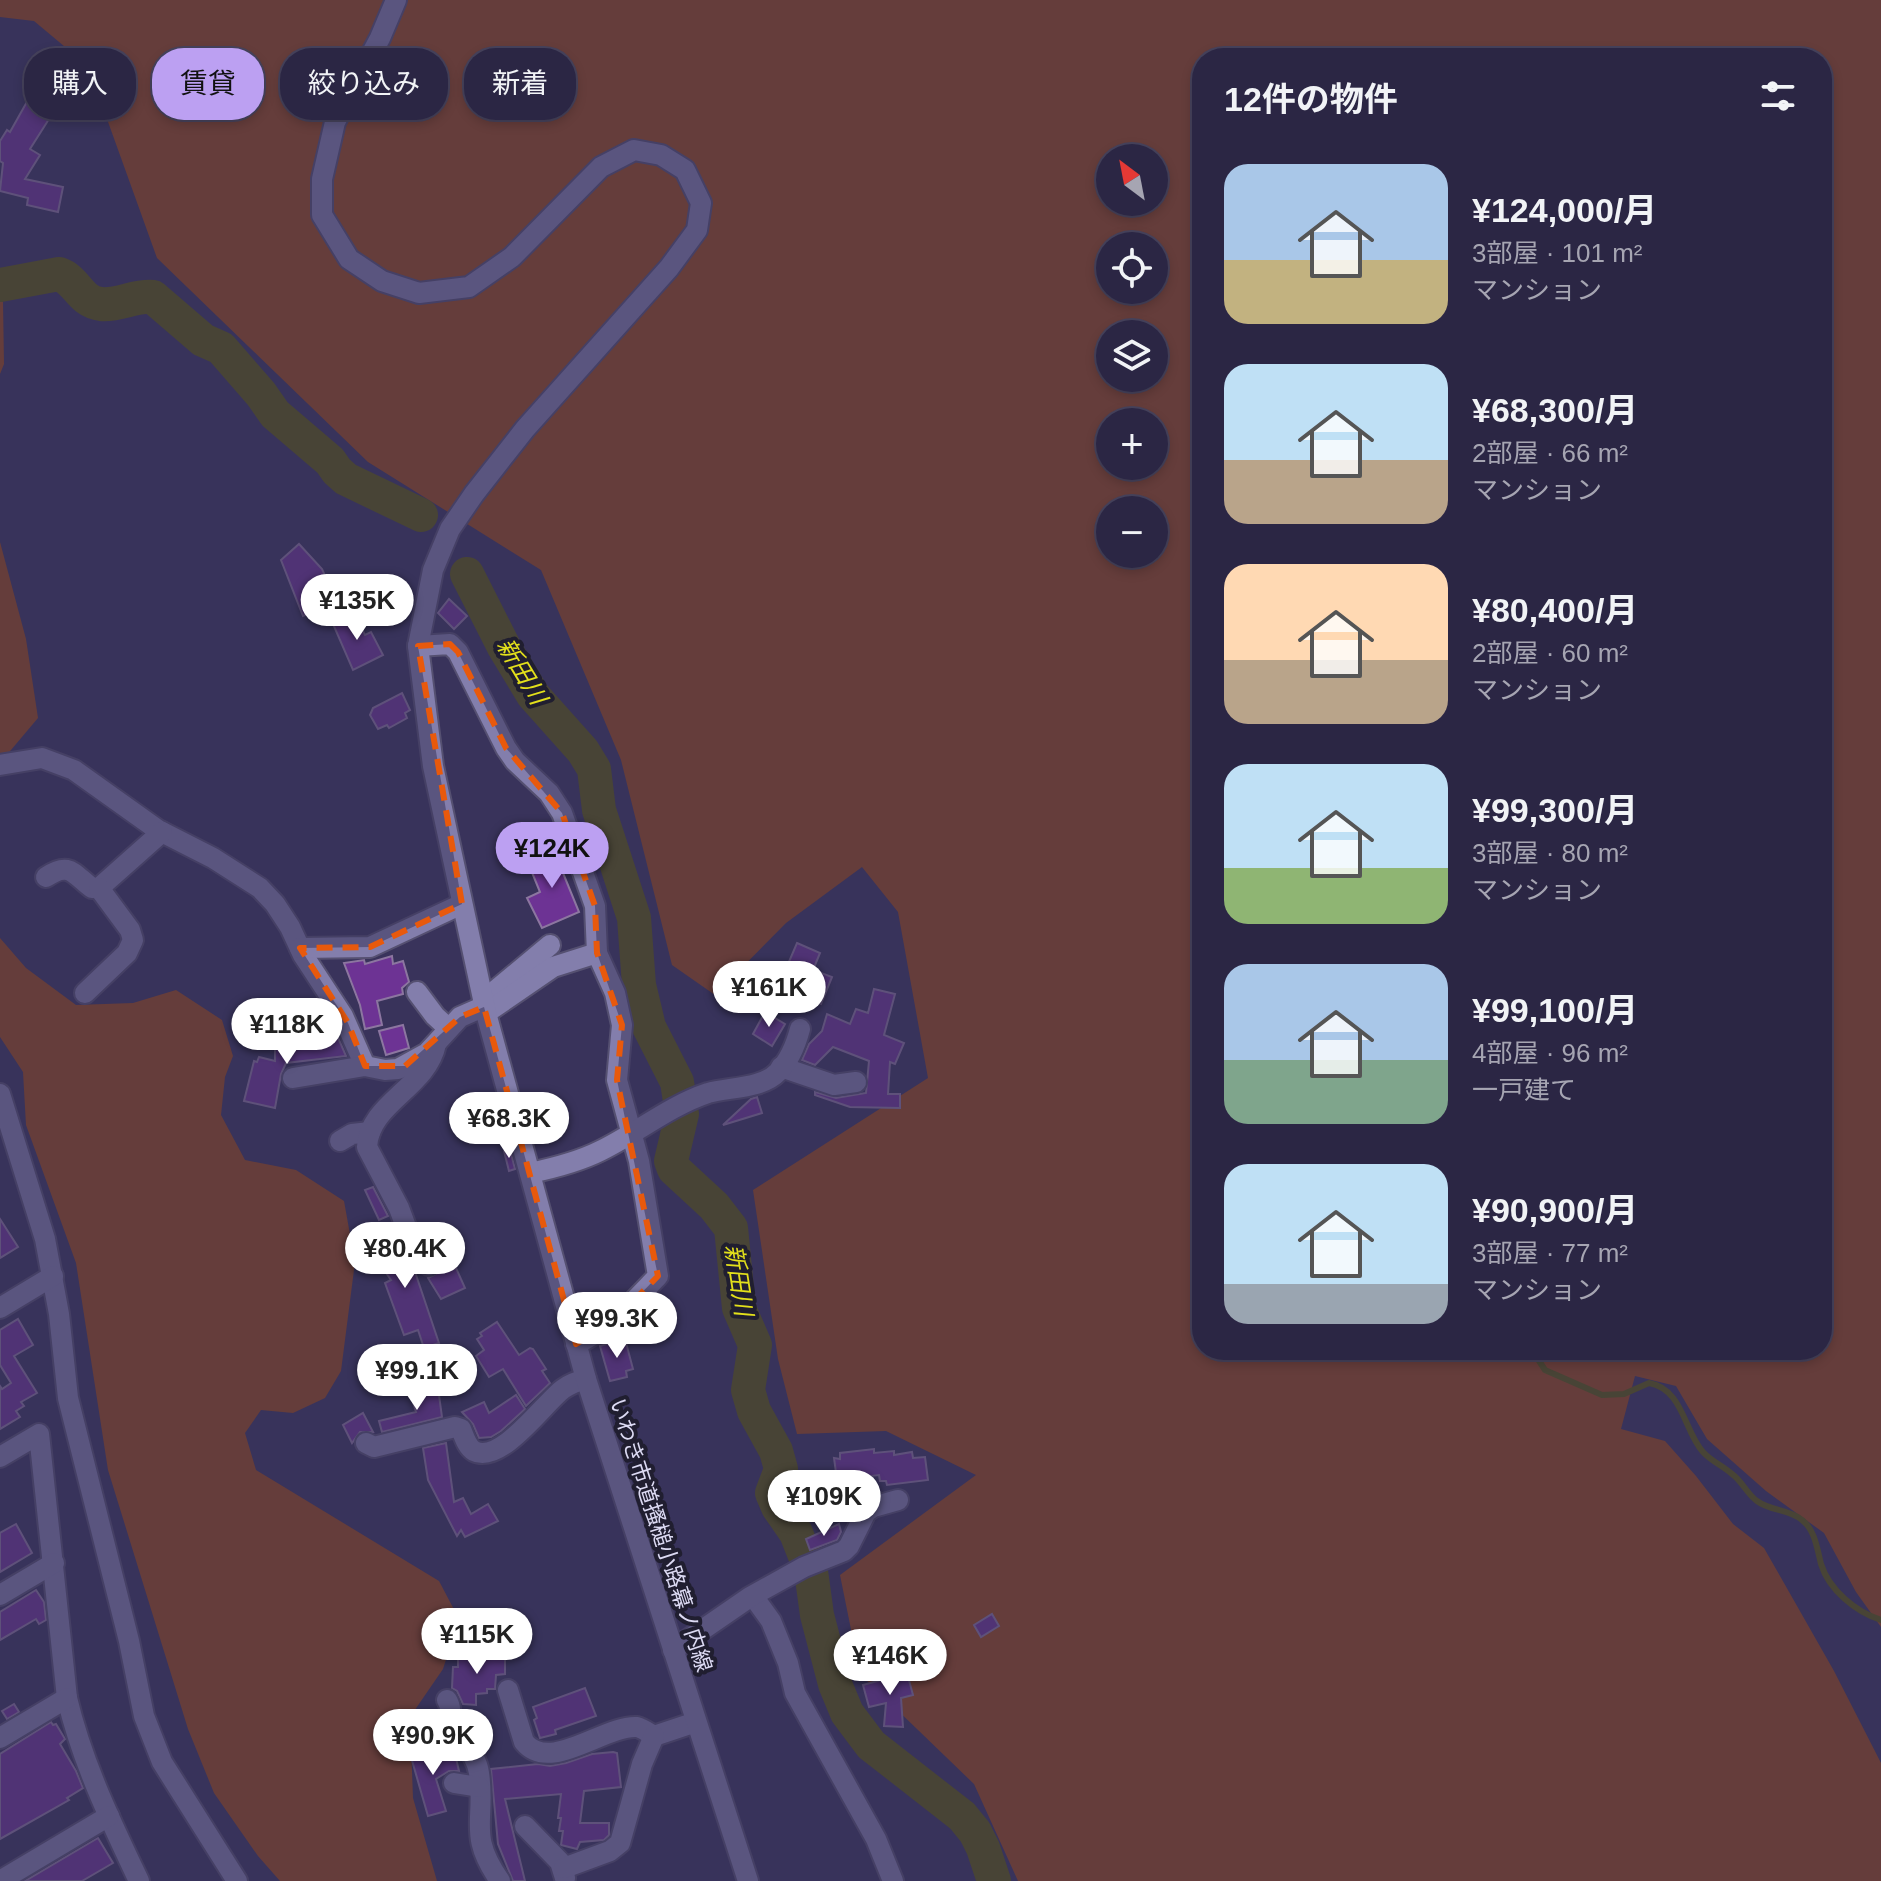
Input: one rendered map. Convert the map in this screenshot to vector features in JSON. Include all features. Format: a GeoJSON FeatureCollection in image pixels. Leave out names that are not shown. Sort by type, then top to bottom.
{"type":"FeatureCollection","features":[{"type":"Feature","properties":{"kind":"street","name":"いわき市道搔槌小路幕ノ内線"},"geometry":{"type":"LineString","coordinates":[[396,0],[380,38],[335,122],[322,179],[322,215],[349,259],[382,281],[419,293],[469,287],[512,257],[601,167],[634,150],[661,155],[685,170],[701,203],[697,230],[669,268],[525,429],[450,529],[433,570],[418,646],[433,766],[484,1006],[586,1379],[748,1881]]}},
{"type":"Feature","properties":{"kind":"street"},"geometry":{"type":"LineString","coordinates":[[418,646],[450,644],[458,652],[506,748],[515,761],[549,793],[562,813],[595,906],[597,953],[615,993],[622,1025],[617,1080],[632,1133],[658,1276],[597,1335],[576,1344]]}},
{"type":"Feature","properties":{"kind":"street"},"geometry":{"type":"LineString","coordinates":[[0,765],[49,759],[74,770],[162,832],[213,858],[260,888],[275,904],[348,1023],[365,1066]]}},
{"type":"Feature","properties":{"kind":"street"},"geometry":{"type":"LineString","coordinates":[[46,877],[59,868],[68,869],[92,888],[99,888],[162,832]]}},
{"type":"Feature","properties":{"kind":"street"},"geometry":{"type":"LineString","coordinates":[[85,993],[127,953],[133,940],[130,930],[99,888]]}},
{"type":"Feature","properties":{"kind":"street"},"geometry":{"type":"LineString","coordinates":[[300,948],[370,947],[462,904]]}},
{"type":"Feature","properties":{"kind":"street"},"geometry":{"type":"LineString","coordinates":[[484,1006],[502,986],[550,945]]}},
{"type":"Feature","properties":{"kind":"street"},"geometry":{"type":"LineString","coordinates":[[293,1078],[365,1066],[398,1069],[415,1061],[460,1017],[553,967],[597,953]]}},
{"type":"Feature","properties":{"kind":"street"},"geometry":{"type":"LineString","coordinates":[[417,992],[435,1016],[442,1036],[421,1076],[385,1110],[370,1132],[367,1147],[399,1208],[409,1235],[429,1265]]}},
{"type":"Feature","properties":{"kind":"street"},"geometry":{"type":"LineString","coordinates":[[530,1173],[558,1168],[586,1157],[708,1093],[762,1082],[781,1067],[795,1046],[800,1029]]}},
{"type":"Feature","properties":{"kind":"street"},"geometry":{"type":"LineString","coordinates":[[781,1067],[834,1085],[856,1082]]}},
{"type":"Feature","properties":{"kind":"street"},"geometry":{"type":"LineString","coordinates":[[0,1094],[8,1151],[45,1239],[53,1276],[68,1398],[129,1641],[144,1716],[162,1762],[237,1881]]}},
{"type":"Feature","properties":{"kind":"street"},"geometry":{"type":"LineString","coordinates":[[340,1141],[352,1134],[370,1132]]}},
{"type":"Feature","properties":{"kind":"street"},"geometry":{"type":"LineString","coordinates":[[0,1308],[53,1276]]}},
{"type":"Feature","properties":{"kind":"street"},"geometry":{"type":"LineString","coordinates":[[366,1443],[374,1447],[455,1427],[461,1429],[471,1449],[477,1452],[491,1450],[522,1433],[563,1389],[586,1379]]}},
{"type":"Feature","properties":{"kind":"street"},"geometry":{"type":"LineString","coordinates":[[0,1457],[39,1434],[67,1698],[74,1729],[139,1881]]}},
{"type":"Feature","properties":{"kind":"street"},"geometry":{"type":"LineString","coordinates":[[673,1650],[753,1596],[810,1564],[844,1551],[866,1512],[898,1500]]}},
{"type":"Feature","properties":{"kind":"street"},"geometry":{"type":"LineString","coordinates":[[0,1595],[54,1563]]}},
{"type":"Feature","properties":{"kind":"street"},"geometry":{"type":"LineString","coordinates":[[753,1596],[771,1621],[788,1663],[795,1693],[876,1839],[893,1881]]}},
{"type":"Feature","properties":{"kind":"street"},"geometry":{"type":"LineString","coordinates":[[508,1690],[524,1742],[541,1753],[555,1753],[639,1727],[654,1736]]}},
{"type":"Feature","properties":{"kind":"street"},"geometry":{"type":"LineString","coordinates":[[0,1738],[67,1698]]}},
{"type":"Feature","properties":{"kind":"street"},"geometry":{"type":"LineString","coordinates":[[447,1700],[452,1708],[451,1717],[477,1762],[481,1846],[500,1881]]}},
{"type":"Feature","properties":{"kind":"street"},"geometry":{"type":"LineString","coordinates":[[525,1826],[564,1874],[610,1851],[620,1843],[642,1764],[654,1736],[696,1722]]}},
{"type":"Feature","properties":{"kind":"street"},"geometry":{"type":"LineString","coordinates":[[454,1783],[479,1787]]}},
{"type":"Feature","properties":{"kind":"street"},"geometry":{"type":"LineString","coordinates":[[0,1881],[109,1816]]}},
{"type":"Feature","properties":{"kind":"highlighted area"},"geometry":{"type":"Polygon","coordinates":[[[450,644],[458,652],[506,748],[562,813],[595,906],[597,953],[622,1025],[617,1080],[658,1276],[615,1320],[576,1344],[484,1007],[460,1017],[405,1066],[365,1066],[348,1023],[300,948],[370,947],[462,904],[418,646],[450,644]]]}},
{"type":"Feature","properties":{"kind":"shaded area"},"geometry":{"type":"Polygon","coordinates":[[[0,0],[1881,0],[1881,1627],[1856,1592],[1824,1533],[1766,1491],[1707,1439],[1676,1386],[1635,1376],[1621,1429],[1665,1441],[1733,1524],[1764,1548],[1834,1671],[1881,1763],[1881,1881],[1018,1881],[974,1784],[860,1674],[840,1575],[976,1475],[886,1431],[797,1434],[778,1359],[753,1190],[928,1078],[898,912],[862,867],[786,923],[715,995],[672,965],[621,760],[541,570],[368,462],[157,258],[107,120],[136,120],[136,48],[66,48],[34,21],[0,17],[0,0]]]}},
{"type":"Feature","properties":{"kind":"shaded area"},"geometry":{"type":"Polygon","coordinates":[[[0,300],[3,302],[4,364],[0,374],[0,300]]]}},
{"type":"Feature","properties":{"kind":"shaded area"},"geometry":{"type":"Polygon","coordinates":[[[0,542],[26,639],[38,718],[0,763],[0,542]]]}},
{"type":"Feature","properties":{"kind":"shaded area"},"geometry":{"type":"Polygon","coordinates":[[[0,938],[26,968],[76,1005],[133,1003],[176,990],[222,1020],[233,1056],[225,1077],[221,1115],[245,1160],[296,1170],[344,1201],[355,1262],[341,1371],[325,1398],[293,1413],[261,1410],[245,1433],[256,1470],[439,1581],[459,1619],[443,1669],[410,1717],[413,1798],[437,1881],[280,1881],[258,1856],[214,1793],[188,1729],[108,1470],[76,1263],[26,1125],[23,1072],[0,1037],[0,938]]]}},
{"type":"Feature","properties":{"kind":"building"},"geometry":{"type":"Polygon","coordinates":[[[24,107],[24,120],[48,120],[30,149],[40,155],[25,179],[63,187],[58,212],[27,205],[28,198],[0,191],[3,163],[0,161],[0,141],[7,130],[10,132],[24,107]]]}},
{"type":"Feature","properties":{"kind":"building"},"geometry":{"type":"Polygon","coordinates":[[[299,544],[322,569],[337,602],[303,616],[281,560],[299,544]]]}},
{"type":"Feature","properties":{"kind":"building"},"geometry":{"type":"Polygon","coordinates":[[[449,599],[467,616],[454,629],[438,613],[449,599]]]}},
{"type":"Feature","properties":{"kind":"building"},"geometry":{"type":"Polygon","coordinates":[[[354,613],[365,635],[371,632],[383,655],[353,670],[333,624],[354,613]]]}},
{"type":"Feature","properties":{"kind":"building"},"geometry":{"type":"Polygon","coordinates":[[[402,693],[410,710],[405,713],[407,718],[389,728],[387,725],[378,729],[370,715],[373,708],[402,693]]]}},
{"type":"Feature","properties":{"kind":"building"},"geometry":{"type":"Polygon","coordinates":[[[554,848],[556,852],[561,850],[569,871],[563,873],[579,912],[542,928],[527,898],[540,892],[529,865],[554,848]]]}},
{"type":"Feature","properties":{"kind":"building"},"geometry":{"type":"Polygon","coordinates":[[[797,943],[820,953],[813,970],[832,977],[821,1004],[804,997],[801,1002],[776,992],[797,943]]]}},
{"type":"Feature","properties":{"kind":"building"},"geometry":{"type":"Polygon","coordinates":[[[392,956],[393,964],[403,961],[409,982],[402,988],[403,994],[377,1001],[382,1025],[365,1029],[360,1005],[344,963],[364,960],[365,964],[392,956]]]}},
{"type":"Feature","properties":{"kind":"building"},"geometry":{"type":"Polygon","coordinates":[[[874,989],[895,994],[884,1035],[904,1043],[895,1064],[890,1062],[888,1094],[900,1094],[900,1108],[850,1107],[815,1095],[815,1092],[836,1098],[866,1093],[869,1061],[833,1047],[815,1065],[802,1060],[809,1044],[822,1031],[827,1014],[850,1024],[856,1009],[868,1013],[874,989]]]}},
{"type":"Feature","properties":{"kind":"building"},"geometry":{"type":"Polygon","coordinates":[[[765,1012],[785,1024],[772,1046],[753,1034],[765,1012]]]}},
{"type":"Feature","properties":{"kind":"building"},"geometry":{"type":"Polygon","coordinates":[[[403,1025],[409,1048],[386,1055],[379,1031],[403,1025]]]}},
{"type":"Feature","properties":{"kind":"building"},"geometry":{"type":"Polygon","coordinates":[[[336,1033],[346,1056],[286,1063],[275,1108],[244,1101],[254,1061],[257,1062],[259,1057],[275,1061],[275,1044],[297,1043],[336,1033]]]}},
{"type":"Feature","properties":{"kind":"building"},"geometry":{"type":"Polygon","coordinates":[[[757,1097],[762,1113],[723,1125],[751,1099],[757,1097]]]}},
{"type":"Feature","properties":{"kind":"building"},"geometry":{"type":"Polygon","coordinates":[[[510,1150],[515,1169],[509,1171],[504,1151],[510,1150]]]}},
{"type":"Feature","properties":{"kind":"building"},"geometry":{"type":"Polygon","coordinates":[[[373,1187],[388,1216],[379,1220],[365,1190],[373,1187]]]}},
{"type":"Feature","properties":{"kind":"building"},"geometry":{"type":"Polygon","coordinates":[[[0,1219],[18,1247],[0,1258],[0,1219]]]}},
{"type":"Feature","properties":{"kind":"building"},"geometry":{"type":"Polygon","coordinates":[[[389,1232],[412,1263],[439,1343],[424,1348],[418,1330],[404,1335],[385,1283],[391,1280],[369,1248],[389,1232]]]}},
{"type":"Feature","properties":{"kind":"building"},"geometry":{"type":"Polygon","coordinates":[[[447,1268],[448,1271],[456,1268],[465,1288],[441,1299],[428,1278],[447,1268]]]}},
{"type":"Feature","properties":{"kind":"building"},"geometry":{"type":"Polygon","coordinates":[[[18,1319],[33,1345],[14,1356],[37,1393],[21,1402],[24,1406],[16,1411],[20,1417],[0,1429],[0,1386],[2,1389],[11,1383],[0,1365],[0,1330],[18,1319]]]}},
{"type":"Feature","properties":{"kind":"building"},"geometry":{"type":"Polygon","coordinates":[[[497,1322],[519,1355],[533,1349],[546,1369],[542,1371],[550,1383],[526,1406],[503,1369],[489,1377],[476,1356],[484,1350],[477,1339],[482,1336],[480,1333],[497,1322]]]}},
{"type":"Feature","properties":{"kind":"building"},"geometry":{"type":"Polygon","coordinates":[[[625,1339],[633,1369],[626,1371],[627,1377],[610,1381],[600,1346],[625,1339]]]}},
{"type":"Feature","properties":{"kind":"building"},"geometry":{"type":"Polygon","coordinates":[[[438,1388],[442,1417],[382,1432],[379,1421],[416,1412],[411,1396],[438,1388]]]}},
{"type":"Feature","properties":{"kind":"building"},"geometry":{"type":"Polygon","coordinates":[[[516,1395],[525,1409],[501,1431],[491,1437],[479,1438],[473,1424],[462,1412],[484,1402],[489,1413],[516,1395]]]}},
{"type":"Feature","properties":{"kind":"building"},"geometry":{"type":"Polygon","coordinates":[[[363,1413],[373,1432],[360,1432],[352,1443],[343,1425],[363,1413]]]}},
{"type":"Feature","properties":{"kind":"building"},"geometry":{"type":"Polygon","coordinates":[[[446,1443],[454,1502],[463,1498],[471,1514],[488,1504],[498,1521],[465,1537],[461,1530],[457,1536],[428,1480],[423,1448],[446,1443]]]}},
{"type":"Feature","properties":{"kind":"building"},"geometry":{"type":"Polygon","coordinates":[[[874,1449],[874,1453],[894,1451],[894,1455],[912,1452],[913,1458],[925,1457],[928,1480],[887,1485],[886,1481],[880,1481],[879,1475],[837,1480],[834,1458],[840,1459],[840,1453],[874,1449]]]}},
{"type":"Feature","properties":{"kind":"building"},"geometry":{"type":"Polygon","coordinates":[[[16,1524],[32,1553],[0,1572],[0,1533],[16,1524]]]}},
{"type":"Feature","properties":{"kind":"building"},"geometry":{"type":"Polygon","coordinates":[[[839,1524],[841,1532],[837,1540],[810,1550],[806,1539],[839,1524]]]}},
{"type":"Feature","properties":{"kind":"building"},"geometry":{"type":"Polygon","coordinates":[[[36,1590],[44,1602],[46,1620],[39,1624],[36,1619],[0,1640],[0,1612],[36,1590]]]}},
{"type":"Feature","properties":{"kind":"building"},"geometry":{"type":"Polygon","coordinates":[[[992,1614],[999,1626],[981,1637],[974,1625],[992,1614]]]}},
{"type":"Feature","properties":{"kind":"building"},"geometry":{"type":"Polygon","coordinates":[[[505,1656],[505,1674],[496,1675],[495,1689],[476,1694],[476,1705],[463,1704],[457,1691],[452,1688],[453,1667],[458,1667],[458,1657],[505,1656]]]}},
{"type":"Feature","properties":{"kind":"building"},"geometry":{"type":"Polygon","coordinates":[[[907,1673],[913,1695],[901,1698],[903,1727],[884,1726],[886,1703],[869,1707],[863,1685],[907,1673]]]}},
{"type":"Feature","properties":{"kind":"building"},"geometry":{"type":"Polygon","coordinates":[[[585,1688],[596,1716],[540,1738],[533,1707],[585,1688]]]}},
{"type":"Feature","properties":{"kind":"building"},"geometry":{"type":"Polygon","coordinates":[[[14,1704],[19,1712],[7,1719],[2,1711],[14,1704]]]}},
{"type":"Feature","properties":{"kind":"building"},"geometry":{"type":"Polygon","coordinates":[[[51,1722],[56,1724],[65,1739],[60,1744],[83,1788],[67,1798],[69,1800],[0,1839],[0,1754],[51,1722]]]}},
{"type":"Feature","properties":{"kind":"building"},"geometry":{"type":"Polygon","coordinates":[[[443,1748],[444,1752],[454,1750],[459,1771],[449,1771],[436,1779],[446,1811],[428,1816],[411,1757],[443,1748]]]}},
{"type":"Feature","properties":{"kind":"building"},"geometry":{"type":"Polygon","coordinates":[[[617,1753],[621,1787],[584,1791],[580,1823],[609,1823],[609,1835],[604,1840],[580,1842],[577,1849],[561,1845],[563,1831],[559,1831],[561,1818],[558,1818],[561,1794],[505,1799],[525,1881],[513,1881],[498,1844],[491,1769],[538,1764],[550,1766],[592,1754],[617,1753]]]}},
{"type":"Feature","properties":{"kind":"building"},"geometry":{"type":"Polygon","coordinates":[[[98,1838],[113,1863],[82,1881],[25,1881],[98,1838]]]}},
{"type":"Feature","properties":{"kind":"waterway","name":"新田川"},"geometry":{"type":"LineString","coordinates":[[0,285],[59,274],[88,299],[101,304],[153,297],[203,340],[221,348],[275,414],[330,461],[346,479],[421,515]]}},
{"type":"Feature","properties":{"kind":"waterway","name":"新田川"},"geometry":{"type":"LineString","coordinates":[[467,574],[504,647],[533,695],[583,751],[594,769],[599,810],[634,918],[639,985],[649,1027],[677,1082],[682,1114],[671,1161],[674,1169],[714,1206],[731,1228],[739,1308],[755,1345],[748,1390],[754,1411],[776,1451],[781,1469],[772,1493],[796,1533],[811,1571],[817,1615],[835,1684],[847,1713],[871,1745],[962,1816],[975,1832],[994,1881]]}},
{"type":"Feature","properties":{"kind":"waterway"},"geometry":{"type":"LineString","coordinates":[[1538,1360],[1545,1370],[1602,1395],[1624,1394],[1649,1383],[1669,1393],[1703,1452],[1736,1477],[1757,1501],[1797,1516],[1806,1524],[1813,1534],[1830,1583],[1853,1606],[1881,1620]]}}]}
